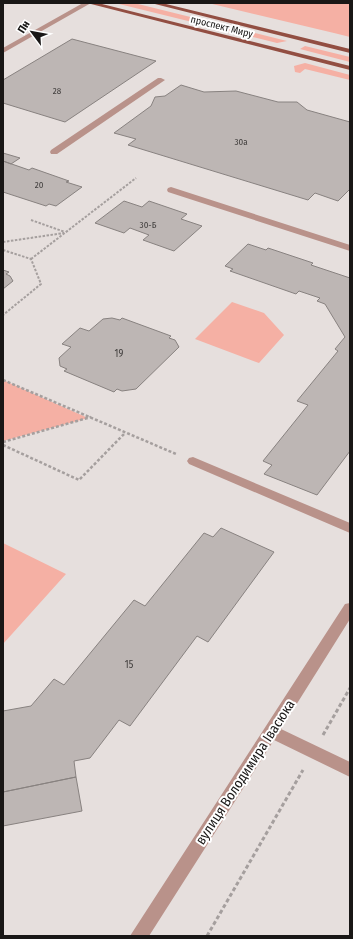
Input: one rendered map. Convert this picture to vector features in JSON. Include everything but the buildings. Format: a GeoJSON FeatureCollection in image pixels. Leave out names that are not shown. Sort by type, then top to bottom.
{"type":"FeatureCollection","features":[{"type":"Feature","properties":{"kind":"main road","name":"проспект Миру"},"geometry":{"type":"LineString","coordinates":[[89,3],[350,68]]}},
{"type":"Feature","properties":{"kind":"main road","name":"проспект Миру"},"geometry":{"type":"LineString","coordinates":[[154,3],[350,51]]}},
{"type":"Feature","properties":{"kind":"main road"},"geometry":{"type":"LineString","coordinates":[[286,52],[303,40]]}},
{"type":"Feature","properties":{"kind":"street"},"geometry":{"type":"LineString","coordinates":[[3,51],[89,3]]}},
{"type":"Feature","properties":{"kind":"street"},"geometry":{"type":"LineString","coordinates":[[54,152],[161,80]]}},
{"type":"Feature","properties":{"kind":"street"},"geometry":{"type":"LineString","coordinates":[[171,190],[350,248]]}},
{"type":"Feature","properties":{"kind":"street"},"geometry":{"type":"LineString","coordinates":[[193,461],[350,528]]}},
{"type":"Feature","properties":{"kind":"street","name":"вулиця Володимира Івасюка"},"geometry":{"type":"LineString","coordinates":[[139,936],[350,608]]}},
{"type":"Feature","properties":{"kind":"street"},"geometry":{"type":"LineString","coordinates":[[271,731],[350,770]]}},
{"type":"Feature","properties":{"kind":"path"},"geometry":{"type":"LineString","coordinates":[[31,258],[136,178]]}},
{"type":"Feature","properties":{"kind":"path"},"geometry":{"type":"LineString","coordinates":[[31,220],[65,232]]}},
{"type":"Feature","properties":{"kind":"path"},"geometry":{"type":"LineString","coordinates":[[3,242],[65,232]]}},
{"type":"Feature","properties":{"kind":"path"},"geometry":{"type":"LineString","coordinates":[[3,250],[31,258]]}},
{"type":"Feature","properties":{"kind":"path"},"geometry":{"type":"LineString","coordinates":[[3,315],[40,284],[31,258]]}},
{"type":"Feature","properties":{"kind":"path"},"geometry":{"type":"LineString","coordinates":[[3,380],[193,461]]}},
{"type":"Feature","properties":{"kind":"path"},"geometry":{"type":"LineString","coordinates":[[3,443],[91,418]]}},
{"type":"Feature","properties":{"kind":"path"},"geometry":{"type":"LineString","coordinates":[[3,443],[79,480],[125,433]]}},
{"type":"Feature","properties":{"kind":"path"},"geometry":{"type":"LineString","coordinates":[[207,936],[350,688]]}},
{"type":"Feature","properties":{"kind":"shaded area"},"geometry":{"type":"Polygon","coordinates":[[[115,3],[134,3],[287,41],[277,43],[115,3]]]}},
{"type":"Feature","properties":{"kind":"shaded area"},"geometry":{"type":"Polygon","coordinates":[[[208,3],[350,3],[350,37],[334,33],[208,3]]]}},
{"type":"Feature","properties":{"kind":"shaded area"},"geometry":{"type":"Polygon","coordinates":[[[305,46],[350,57],[350,62],[300,49],[305,46]]]}},
{"type":"Feature","properties":{"kind":"shaded area"},"geometry":{"type":"Polygon","coordinates":[[[305,63],[350,75],[350,80],[305,69],[300,73],[295,72],[294,66],[305,63]]]}},
{"type":"Feature","properties":{"kind":"shaded area"},"geometry":{"type":"Polygon","coordinates":[[[232,302],[264,313],[284,335],[259,363],[195,339],[232,302]]]}},
{"type":"Feature","properties":{"kind":"shaded area"},"geometry":{"type":"Polygon","coordinates":[[[3,380],[88,418],[3,441],[3,380]]]}},
{"type":"Feature","properties":{"kind":"shaded area"},"geometry":{"type":"Polygon","coordinates":[[[3,543],[66,574],[3,644],[3,543]]]}}]}
